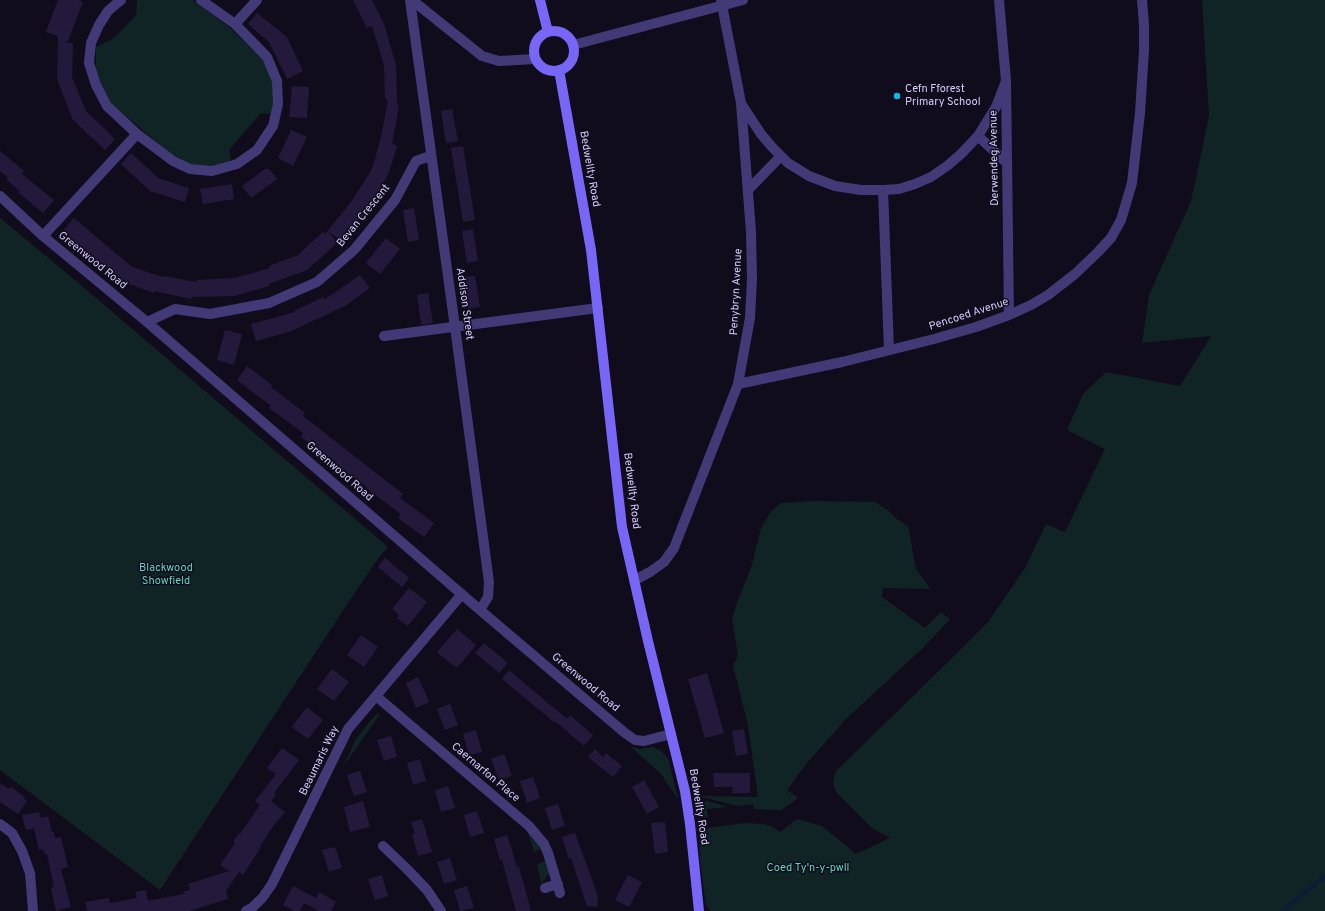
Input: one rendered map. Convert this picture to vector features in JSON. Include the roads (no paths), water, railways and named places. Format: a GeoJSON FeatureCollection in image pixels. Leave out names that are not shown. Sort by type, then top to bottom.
{"type":"FeatureCollection","features":[{"type":"Feature","properties":{"kind":"street"},"geometry":{"type":"LineString","coordinates":[[121,0],[108,11],[99,25],[91,43],[89,63],[96,85],[107,106],[137,134],[173,161],[190,169],[212,171],[237,164],[257,150],[273,126],[278,104],[277,81],[267,57],[235,24],[200,0]]}},
{"type":"Feature","properties":{"kind":"street"},"geometry":{"type":"LineString","coordinates":[[235,24],[257,0]]}},
{"type":"Feature","properties":{"kind":"street"},"geometry":{"type":"LineString","coordinates":[[411,0],[482,56],[499,61],[535,59]]}},
{"type":"Feature","properties":{"kind":"street","name":"Addison Street"},"geometry":{"type":"LineString","coordinates":[[411,0],[430,156],[455,327],[489,582],[488,597],[480,610]]}},
{"type":"Feature","properties":{"kind":"street"},"geometry":{"type":"LineString","coordinates":[[540,0],[548,32]]}},
{"type":"Feature","properties":{"kind":"street"},"geometry":{"type":"LineString","coordinates":[[573,46],[722,3],[743,0]]}},
{"type":"Feature","properties":{"kind":"street","name":"Derwendeg Avenue"},"geometry":{"type":"LineString","coordinates":[[999,0],[1006,81],[1010,315]]}},
{"type":"Feature","properties":{"kind":"street","name":"Pencoed Avenue"},"geometry":{"type":"LineString","coordinates":[[738,384],[842,362],[976,327],[1010,315],[1031,305],[1048,295],[1075,274],[1111,238],[1121,220],[1132,183],[1138,134],[1144,50],[1142,0]]}},
{"type":"Feature","properties":{"kind":"street","name":"Penybryn Avenue"},"geometry":{"type":"LineString","coordinates":[[635,580],[664,562],[674,548],[738,384],[745,354],[750,318],[752,279],[748,190],[741,103],[722,3]]}},
{"type":"Feature","properties":{"kind":"street"},"geometry":{"type":"LineString","coordinates":[[554,31],[566,35],[573,46],[574,52],[569,64],[559,70],[547,70],[542,68],[535,59],[534,46],[537,40],[548,32],[554,31]]}},
{"type":"Feature","properties":{"kind":"street","name":"Bedwellty Road"},"geometry":{"type":"LineString","coordinates":[[559,70],[591,250],[622,527],[685,791],[699,911]]}},
{"type":"Feature","properties":{"kind":"street"},"geometry":{"type":"LineString","coordinates":[[741,103],[761,134],[781,156],[788,163],[809,176],[835,186],[861,190],[898,189],[914,184],[931,176],[947,166],[961,154],[978,136],[996,107],[1006,81]]}},
{"type":"Feature","properties":{"kind":"street"},"geometry":{"type":"LineString","coordinates":[[43,236],[137,134]]}},
{"type":"Feature","properties":{"kind":"street"},"geometry":{"type":"LineString","coordinates":[[978,136],[1007,163]]}},
{"type":"Feature","properties":{"kind":"street","name":"Bevan Crescent"},"geometry":{"type":"LineString","coordinates":[[147,322],[175,309],[210,314],[269,303],[317,282],[354,250],[395,200],[416,161],[430,156]]}},
{"type":"Feature","properties":{"kind":"street"},"geometry":{"type":"LineString","coordinates":[[748,190],[781,156]]}},
{"type":"Feature","properties":{"kind":"street"},"geometry":{"type":"LineString","coordinates":[[883,190],[889,350]]}},
{"type":"Feature","properties":{"kind":"street","name":"Greenwood Road"},"geometry":{"type":"LineString","coordinates":[[0,196],[43,236],[147,322],[480,610],[635,740],[644,741],[671,734]]}},
{"type":"Feature","properties":{"kind":"street"},"geometry":{"type":"LineString","coordinates":[[384,336],[598,308]]}},
{"type":"Feature","properties":{"kind":"street","name":"Beaumaris Way"},"geometry":{"type":"LineString","coordinates":[[252,910],[272,884],[345,733],[462,594]]}},
{"type":"Feature","properties":{"kind":"street","name":"Caernarfon Place"},"geometry":{"type":"LineString","coordinates":[[376,696],[529,826],[544,844],[559,888],[545,888]]}},
{"type":"Feature","properties":{"kind":"street"},"geometry":{"type":"LineString","coordinates":[[0,824],[12,833],[22,851],[30,873],[33,911]]}},
{"type":"Feature","properties":{"kind":"street"},"geometry":{"type":"LineString","coordinates":[[383,846],[427,890],[441,911]]}},
{"type":"Feature","properties":{"kind":"waterway"},"geometry":{"type":"LineString","coordinates":[[1282,911],[1325,876]]}},
{"type":"Feature","properties":{"kind":"place","name":"Cefn Fforest Primary School"},"geometry":{"type":"Point","coordinates":[897,96]}},
{"type":"Feature","properties":{"kind":"park label","name":"Blackwood Showfield"},"geometry":{"type":"Point","coordinates":[166,575]}},
{"type":"Feature","properties":{"kind":"park label","name":"Coed Ty'n-y-pwll"},"geometry":{"type":"Point","coordinates":[808,869]}}]}
